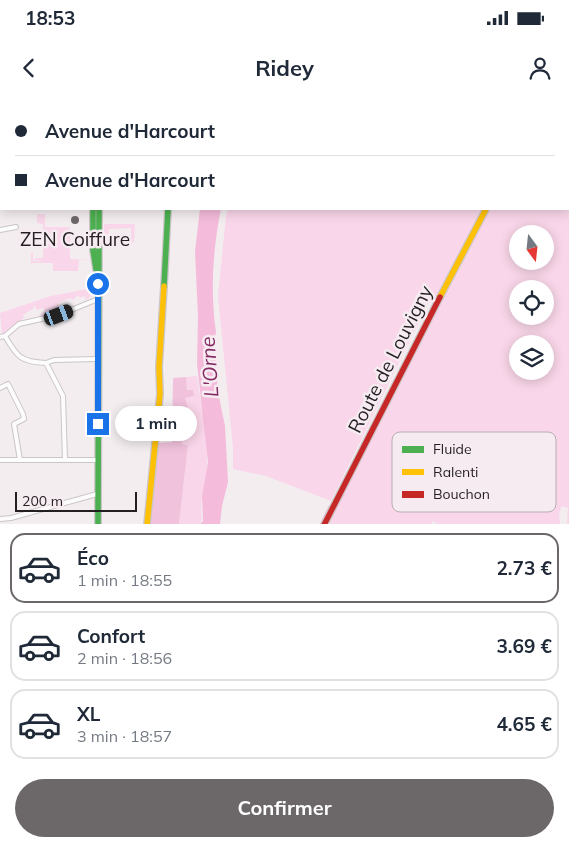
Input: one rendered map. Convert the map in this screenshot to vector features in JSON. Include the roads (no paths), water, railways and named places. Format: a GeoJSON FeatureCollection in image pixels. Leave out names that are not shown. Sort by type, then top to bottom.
{"type":"FeatureCollection","features":[{"type":"Feature","properties":{"kind":"street"},"geometry":{"type":"LineString","coordinates":[[93,210],[94,250],[98,274]]}},
{"type":"Feature","properties":{"kind":"street"},"geometry":{"type":"LineString","coordinates":[[98,524],[99,210]]}},
{"type":"Feature","properties":{"kind":"street"},"geometry":{"type":"LineString","coordinates":[[147,524],[160,394],[160,341],[168,210]]}},
{"type":"Feature","properties":{"kind":"street","name":"Route de Louvigny"},"geometry":{"type":"LineString","coordinates":[[324,524],[415,343],[485,210]]}},
{"type":"Feature","properties":{"kind":"street"},"geometry":{"type":"LineString","coordinates":[[0,230],[16,227]]}},
{"type":"Feature","properties":{"kind":"street"},"geometry":{"type":"LineString","coordinates":[[98,299],[59,315],[19,324],[2,337],[19,358],[30,362],[46,363],[54,360],[98,359]]}},
{"type":"Feature","properties":{"kind":"street"},"geometry":{"type":"LineString","coordinates":[[46,363],[63,396],[65,460]]}},
{"type":"Feature","properties":{"kind":"street"},"geometry":{"type":"LineString","coordinates":[[0,388],[8,384],[23,414],[24,419],[14,424],[20,460]]}},
{"type":"Feature","properties":{"kind":"street"},"geometry":{"type":"LineString","coordinates":[[0,460],[97,460]]}},
{"type":"Feature","properties":{"kind":"street"},"geometry":{"type":"LineString","coordinates":[[0,519],[11,518],[97,494]]}},
{"type":"Feature","properties":{"kind":"water","name":"L'Orne"},"geometry":{"type":"Polygon","coordinates":[[[200,210],[221,210],[214,255],[213,301],[216,332],[214,342],[218,392],[225,426],[228,482],[220,524],[200,524],[203,521],[202,496],[208,462],[197,364],[198,316],[195,251],[200,210]]]}},
{"type":"Feature","properties":{"kind":"waterway"},"geometry":{"type":"LineString","coordinates":[[330,520],[344,494]]}},
{"type":"Feature","properties":{"kind":"waterway"},"geometry":{"type":"LineString","coordinates":[[320,524],[329,506]]}},
{"type":"Feature","properties":{"kind":"place","name":"ZEN Coiffure"},"geometry":{"type":"Point","coordinates":[75,220]}}]}
